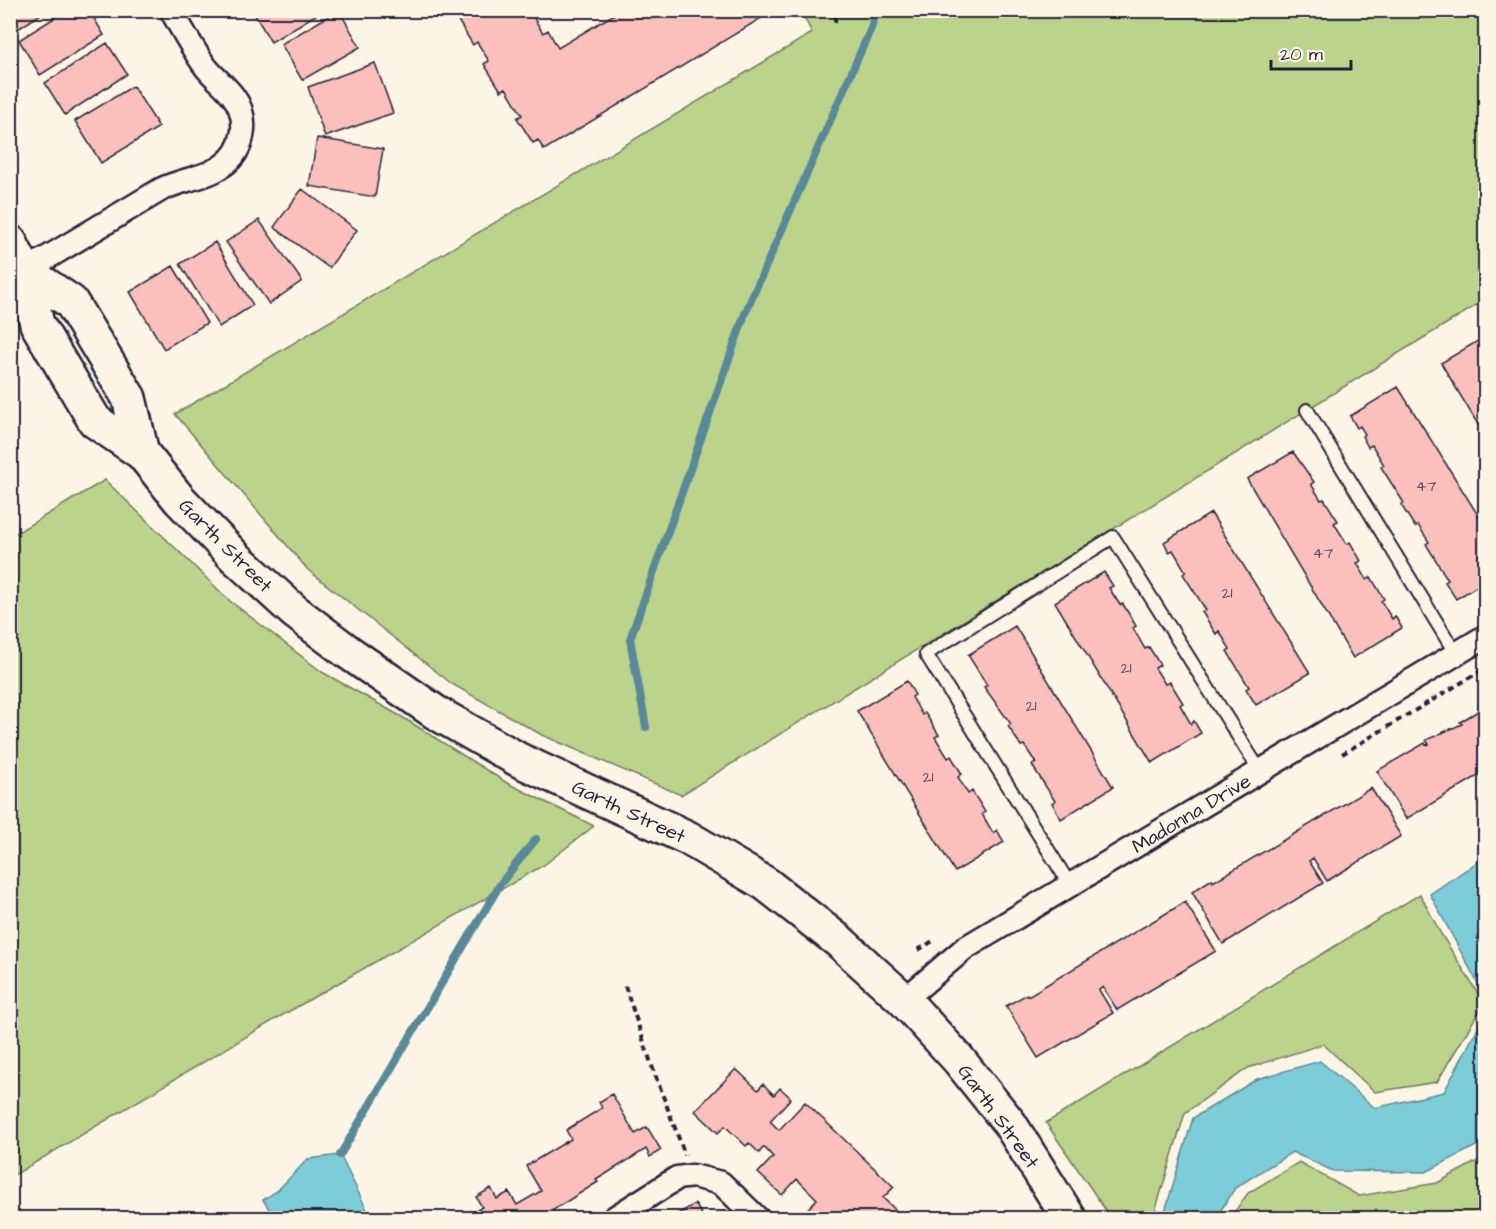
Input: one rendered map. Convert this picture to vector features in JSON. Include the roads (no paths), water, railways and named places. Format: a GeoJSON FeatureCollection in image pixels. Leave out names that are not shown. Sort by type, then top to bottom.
{"type":"FeatureCollection","features":[{"type":"Feature","properties":{"kind":"street"},"geometry":{"type":"LineString","coordinates":[[25,272],[162,189],[185,179],[217,170],[231,159],[240,145],[243,123],[237,103],[207,69],[171,10]]}},
{"type":"Feature","properties":{"kind":"street","name":"Garth Street"},"geometry":{"type":"LineString","coordinates":[[10,242],[25,272],[37,324],[95,421],[142,453],[179,499],[235,557],[294,611],[348,652],[435,712],[519,760],[688,838],[766,884],[840,942],[904,1000],[958,1059],[1010,1124],[1069,1218]]}},
{"type":"Feature","properties":{"kind":"street","name":"Madonna Drive"},"geometry":{"type":"LineString","coordinates":[[904,1000],[965,948],[1485,636]]}},
{"type":"Feature","properties":{"kind":"street"},"geometry":{"type":"LineString","coordinates":[[614,1218],[677,1178],[693,1176],[721,1183],[757,1218]]}},
{"type":"Feature","properties":{"kind":"lane"},"geometry":{"type":"LineString","coordinates":[[1307,410],[1456,654]]}},
{"type":"Feature","properties":{"kind":"lane"},"geometry":{"type":"LineString","coordinates":[[1070,885],[926,654],[1113,537],[1260,771]]}},
{"type":"Feature","properties":{"kind":"water"},"geometry":{"type":"Polygon","coordinates":[[[1485,857],[1485,997],[1430,894],[1485,857]]]}},
{"type":"Feature","properties":{"kind":"water"},"geometry":{"type":"Polygon","coordinates":[[[1485,1014],[1486,1137],[1482,1143],[1426,1172],[1333,1171],[1292,1152],[1235,1188],[1216,1218],[1163,1218],[1193,1118],[1257,1079],[1320,1061],[1375,1108],[1444,1092],[1485,1014]]]}},
{"type":"Feature","properties":{"kind":"water"},"geometry":{"type":"Polygon","coordinates":[[[340,1155],[371,1218],[275,1218],[263,1200],[278,1190],[308,1159],[340,1155]]]}},
{"type":"Feature","properties":{"kind":"waterway"},"geometry":{"type":"LineString","coordinates":[[646,727],[630,639],[746,311],[872,26],[874,10]]}},
{"type":"Feature","properties":{"kind":"waterway"},"geometry":{"type":"LineString","coordinates":[[340,1155],[501,883],[536,839]]}}]}
